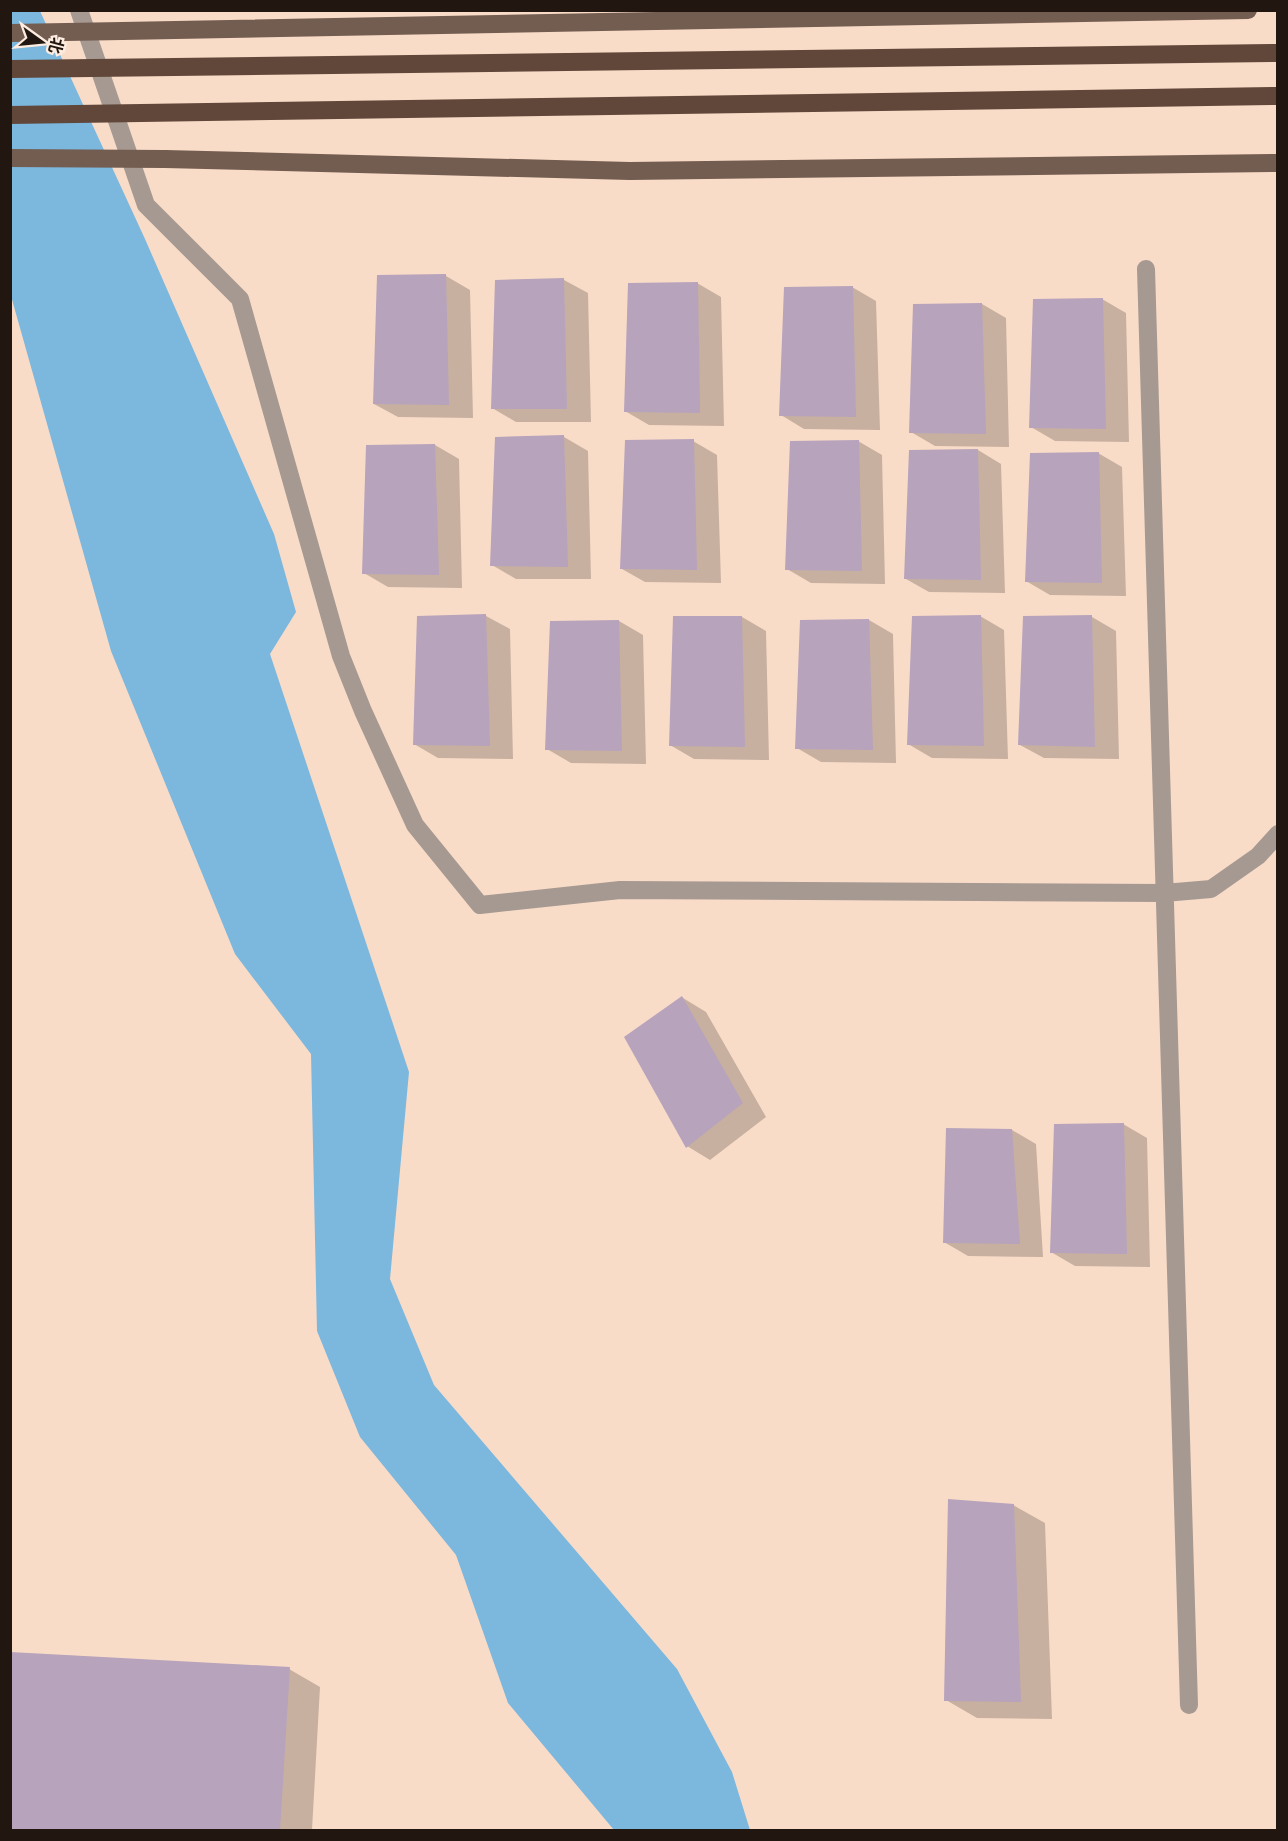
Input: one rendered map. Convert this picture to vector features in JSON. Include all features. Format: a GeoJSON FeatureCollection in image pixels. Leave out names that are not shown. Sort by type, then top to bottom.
{"type":"FeatureCollection","features":[{"type":"Feature","properties":{"kind":"highway"},"geometry":{"type":"LineString","coordinates":[[10,69],[1278,53]]}},
{"type":"Feature","properties":{"kind":"highway"},"geometry":{"type":"LineString","coordinates":[[10,115],[1278,96]]}},
{"type":"Feature","properties":{"kind":"main road"},"geometry":{"type":"LineString","coordinates":[[10,33],[1248,10]]}},
{"type":"Feature","properties":{"kind":"main road"},"geometry":{"type":"LineString","coordinates":[[10,158],[165,159],[630,171],[1278,163]]}},
{"type":"Feature","properties":{"kind":"street"},"geometry":{"type":"LineString","coordinates":[[79,10],[146,205],[240,299],[341,656],[363,711],[415,825],[480,905],[620,890],[1164,893],[1212,889],[1258,856],[1278,834]]}},
{"type":"Feature","properties":{"kind":"street"},"geometry":{"type":"LineString","coordinates":[[1146,269],[1189,1705]]}},
{"type":"Feature","properties":{"kind":"water"},"geometry":{"type":"Polygon","coordinates":[[[10,11],[40,11],[145,239],[274,534],[296,612],[270,654],[409,1072],[390,1279],[434,1385],[677,1669],[732,1772],[750,1830],[614,1830],[508,1703],[456,1555],[360,1437],[317,1331],[311,1054],[235,954],[111,651],[11,296],[10,11]]]}},
{"type":"Feature","properties":{"kind":"building"},"geometry":{"type":"Polygon","coordinates":[[[446,274],[449,405],[373,404],[377,275],[446,274]]]}},
{"type":"Feature","properties":{"kind":"building"},"geometry":{"type":"Polygon","coordinates":[[[564,278],[567,409],[491,409],[495,280],[564,278]]]}},
{"type":"Feature","properties":{"kind":"building"},"geometry":{"type":"Polygon","coordinates":[[[698,282],[700,413],[624,412],[628,283],[698,282]]]}},
{"type":"Feature","properties":{"kind":"building"},"geometry":{"type":"Polygon","coordinates":[[[853,286],[856,417],[779,416],[784,287],[853,286]]]}},
{"type":"Feature","properties":{"kind":"building"},"geometry":{"type":"Polygon","coordinates":[[[1103,298],[1106,429],[1029,428],[1033,299],[1103,298]]]}},
{"type":"Feature","properties":{"kind":"building"},"geometry":{"type":"Polygon","coordinates":[[[982,303],[986,434],[909,433],[913,304],[982,303]]]}},
{"type":"Feature","properties":{"kind":"building"},"geometry":{"type":"Polygon","coordinates":[[[564,435],[568,567],[490,566],[495,437],[564,435]]]}},
{"type":"Feature","properties":{"kind":"building"},"geometry":{"type":"Polygon","coordinates":[[[694,439],[697,570],[620,569],[625,440],[694,439]]]}},
{"type":"Feature","properties":{"kind":"building"},"geometry":{"type":"Polygon","coordinates":[[[859,440],[862,571],[785,570],[790,441],[859,440]]]}},
{"type":"Feature","properties":{"kind":"building"},"geometry":{"type":"Polygon","coordinates":[[[435,444],[439,575],[362,574],[366,445],[435,444]]]}},
{"type":"Feature","properties":{"kind":"building"},"geometry":{"type":"Polygon","coordinates":[[[978,449],[981,580],[904,579],[909,450],[978,449]]]}},
{"type":"Feature","properties":{"kind":"building"},"geometry":{"type":"Polygon","coordinates":[[[1099,452],[1102,583],[1025,582],[1030,453],[1099,452]]]}},
{"type":"Feature","properties":{"kind":"building"},"geometry":{"type":"Polygon","coordinates":[[[486,614],[490,746],[413,745],[417,616],[486,614]]]}},
{"type":"Feature","properties":{"kind":"building"},"geometry":{"type":"Polygon","coordinates":[[[981,615],[984,746],[907,745],[912,616],[981,615]]]}},
{"type":"Feature","properties":{"kind":"building"},"geometry":{"type":"Polygon","coordinates":[[[1092,615],[1095,747],[1018,745],[1023,616],[1092,615]]]}},
{"type":"Feature","properties":{"kind":"building"},"geometry":{"type":"Polygon","coordinates":[[[673,616],[742,616],[745,747],[669,746],[673,616]]]}},
{"type":"Feature","properties":{"kind":"building"},"geometry":{"type":"Polygon","coordinates":[[[869,619],[873,750],[795,749],[800,620],[869,619]]]}},
{"type":"Feature","properties":{"kind":"building"},"geometry":{"type":"Polygon","coordinates":[[[619,620],[622,751],[545,750],[550,621],[619,620]]]}},
{"type":"Feature","properties":{"kind":"building"},"geometry":{"type":"Polygon","coordinates":[[[682,996],[743,1103],[686,1148],[624,1037],[682,996]]]}},
{"type":"Feature","properties":{"kind":"building"},"geometry":{"type":"Polygon","coordinates":[[[1124,1123],[1127,1254],[1050,1253],[1054,1124],[1124,1123]]]}},
{"type":"Feature","properties":{"kind":"building"},"geometry":{"type":"Polygon","coordinates":[[[946,1128],[1012,1129],[1020,1244],[943,1243],[946,1128]]]}},
{"type":"Feature","properties":{"kind":"building"},"geometry":{"type":"Polygon","coordinates":[[[948,1499],[1014,1504],[1021,1702],[944,1701],[948,1499]]]}},
{"type":"Feature","properties":{"kind":"building"},"geometry":{"type":"Polygon","coordinates":[[[10,1652],[290,1667],[280,1830],[10,1830],[10,1652]]]}}]}
